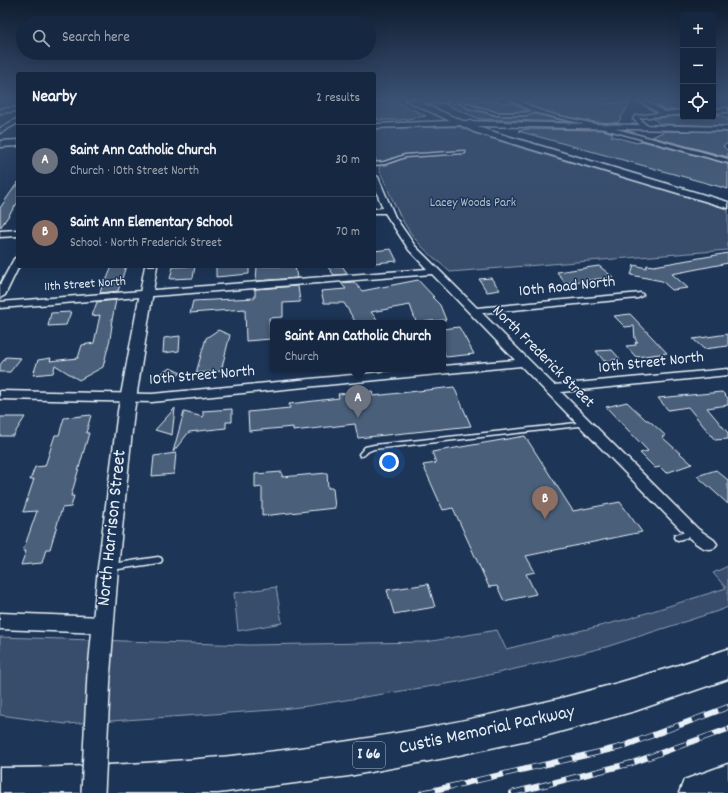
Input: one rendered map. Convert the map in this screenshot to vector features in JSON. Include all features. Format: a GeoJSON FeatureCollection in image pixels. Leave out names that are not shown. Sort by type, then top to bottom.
{"type":"FeatureCollection","features":[{"type":"Feature","properties":{"kind":"highway","name":"Custis Memorial Parkway"},"geometry":{"type":"LineString","coordinates":[[0,786],[82,784],[225,774],[289,768],[417,747],[484,734],[590,708],[646,692],[728,664]]}},
{"type":"Feature","properties":{"kind":"highway"},"geometry":{"type":"LineString","coordinates":[[697,793],[728,782]]}},
{"type":"Feature","properties":{"kind":"main road"},"geometry":{"type":"LineString","coordinates":[[500,137],[728,205]]}},
{"type":"Feature","properties":{"kind":"main road"},"geometry":{"type":"LineString","coordinates":[[514,137],[728,200]]}},
{"type":"Feature","properties":{"kind":"main road"},"geometry":{"type":"LineString","coordinates":[[0,144],[16,144]]}},
{"type":"Feature","properties":{"kind":"street"},"geometry":{"type":"LineString","coordinates":[[636,137],[728,161]]}},
{"type":"Feature","properties":{"kind":"street","name":"North Frederick Street"},"geometry":{"type":"LineString","coordinates":[[376,182],[388,210],[399,230],[412,248],[693,533],[709,544]]}},
{"type":"Feature","properties":{"kind":"street"},"geometry":{"type":"LineString","coordinates":[[376,211],[388,210]]}},
{"type":"Feature","properties":{"kind":"street"},"geometry":{"type":"LineString","coordinates":[[0,234],[16,233]]}},
{"type":"Feature","properties":{"kind":"street"},"geometry":{"type":"LineString","coordinates":[[0,295],[16,263]]}},
{"type":"Feature","properties":{"kind":"street","name":"North Harrison Street"},"geometry":{"type":"LineString","coordinates":[[93,793],[102,625],[108,568],[129,397],[151,268]]}},
{"type":"Feature","properties":{"kind":"street","name":"11th Street North"},"geometry":{"type":"LineString","coordinates":[[0,305],[434,271]]}},
{"type":"Feature","properties":{"kind":"street","name":"10th Road North"},"geometry":{"type":"LineString","coordinates":[[475,311],[638,295]]}},
{"type":"Feature","properties":{"kind":"street","name":"10th Street North"},"geometry":{"type":"LineString","coordinates":[[446,370],[525,362]]}},
{"type":"Feature","properties":{"kind":"street","name":"10th Street North"},"geometry":{"type":"LineString","coordinates":[[0,395],[152,398],[421,372]]}},
{"type":"Feature","properties":{"kind":"street","name":"10th Street North"},"geometry":{"type":"LineString","coordinates":[[552,389],[728,372]]}},
{"type":"Feature","properties":{"kind":"street"},"geometry":{"type":"LineString","coordinates":[[0,620],[102,625]]}},
{"type":"Feature","properties":{"kind":"lane"},"geometry":{"type":"LineString","coordinates":[[376,164],[410,156],[464,152]]}},
{"type":"Feature","properties":{"kind":"lane"},"geometry":{"type":"LineString","coordinates":[[362,454],[367,449],[374,447],[586,424]]}},
{"type":"Feature","properties":{"kind":"lane"},"geometry":{"type":"LineString","coordinates":[[678,537],[693,533]]}},
{"type":"Feature","properties":{"kind":"lane"},"geometry":{"type":"LineString","coordinates":[[108,568],[158,560]]}},
{"type":"Feature","properties":{"kind":"green space","name":"Lacey Woods Park"},"geometry":{"type":"Polygon","coordinates":[[[376,137],[488,137],[728,209],[728,250],[450,272],[424,249],[410,232],[395,206],[379,169],[380,167],[376,159],[376,137]]]}},
{"type":"Feature","properties":{"kind":"green space"},"geometry":{"type":"Polygon","coordinates":[[[728,566],[728,607],[606,647],[458,682],[308,706],[273,710],[66,724],[0,715],[0,637],[249,645],[426,642],[497,630],[506,649],[624,620],[726,588],[713,573],[728,566]]]}},
{"type":"Feature","properties":{"kind":"green space"},"geometry":{"type":"Polygon","coordinates":[[[276,587],[282,623],[238,631],[234,593],[276,587]]]}},
{"type":"Feature","properties":{"kind":"building"},"geometry":{"type":"Polygon","coordinates":[[[540,137],[615,137],[637,143],[642,141],[728,164],[728,189],[540,137]]]}},
{"type":"Feature","properties":{"kind":"building"},"geometry":{"type":"Polygon","coordinates":[[[652,137],[728,137],[728,143],[723,146],[728,151],[728,157],[652,137]]]}},
{"type":"Feature","properties":{"kind":"building"},"geometry":{"type":"Polygon","coordinates":[[[16,185],[16,205],[0,228],[0,208],[16,185]]]}},
{"type":"Feature","properties":{"kind":"building"},"geometry":{"type":"Polygon","coordinates":[[[391,249],[397,261],[376,263],[376,251],[391,249]]]}},
{"type":"Feature","properties":{"kind":"building"},"geometry":{"type":"Polygon","coordinates":[[[728,253],[728,263],[672,274],[688,288],[672,290],[662,281],[631,275],[634,265],[646,268],[647,265],[654,266],[728,253]]]}},
{"type":"Feature","properties":{"kind":"building"},"geometry":{"type":"Polygon","coordinates":[[[599,266],[613,277],[565,283],[557,272],[599,266]]]}},
{"type":"Feature","properties":{"kind":"building"},"geometry":{"type":"Polygon","coordinates":[[[111,268],[125,268],[118,291],[100,293],[104,280],[107,279],[111,268]]]}},
{"type":"Feature","properties":{"kind":"building"},"geometry":{"type":"Polygon","coordinates":[[[173,268],[195,268],[193,278],[170,279],[173,268]]]}},
{"type":"Feature","properties":{"kind":"building"},"geometry":{"type":"Polygon","coordinates":[[[216,268],[249,268],[249,274],[216,277],[216,268]]]}},
{"type":"Feature","properties":{"kind":"building"},"geometry":{"type":"Polygon","coordinates":[[[257,268],[295,268],[297,278],[256,281],[257,268]]]}},
{"type":"Feature","properties":{"kind":"building"},"geometry":{"type":"Polygon","coordinates":[[[329,268],[344,268],[348,274],[334,275],[329,268]]]}},
{"type":"Feature","properties":{"kind":"building"},"geometry":{"type":"Polygon","coordinates":[[[491,278],[500,290],[487,292],[479,279],[491,278]]]}},
{"type":"Feature","properties":{"kind":"building"},"geometry":{"type":"Polygon","coordinates":[[[418,280],[440,305],[446,320],[415,320],[410,305],[371,312],[378,320],[354,320],[344,303],[324,303],[321,291],[346,289],[341,283],[354,282],[362,291],[418,280]]]}},
{"type":"Feature","properties":{"kind":"building"},"geometry":{"type":"Polygon","coordinates":[[[298,286],[300,302],[283,303],[283,317],[269,318],[270,339],[246,341],[245,309],[190,313],[193,301],[255,298],[255,289],[298,286]]]}},
{"type":"Feature","properties":{"kind":"building"},"geometry":{"type":"Polygon","coordinates":[[[116,300],[110,339],[103,367],[79,380],[55,365],[53,373],[33,375],[38,360],[51,358],[50,361],[78,358],[82,345],[94,343],[100,315],[92,316],[97,302],[116,300]]]}},
{"type":"Feature","properties":{"kind":"building"},"geometry":{"type":"Polygon","coordinates":[[[71,312],[66,325],[48,326],[51,313],[71,312]]]}},
{"type":"Feature","properties":{"kind":"building"},"geometry":{"type":"Polygon","coordinates":[[[630,314],[667,353],[636,357],[626,346],[636,345],[635,342],[638,342],[635,339],[634,326],[625,327],[614,316],[630,314]]]}},
{"type":"Feature","properties":{"kind":"building"},"geometry":{"type":"Polygon","coordinates":[[[459,327],[474,354],[446,357],[446,329],[459,327]]]}},
{"type":"Feature","properties":{"kind":"building"},"geometry":{"type":"Polygon","coordinates":[[[218,330],[230,335],[221,371],[196,373],[206,338],[218,330]]]}},
{"type":"Feature","properties":{"kind":"building"},"geometry":{"type":"Polygon","coordinates":[[[728,334],[728,346],[704,349],[693,339],[728,334]]]}},
{"type":"Feature","properties":{"kind":"building"},"geometry":{"type":"Polygon","coordinates":[[[180,336],[179,351],[163,353],[164,338],[180,336]]]}},
{"type":"Feature","properties":{"kind":"building"},"geometry":{"type":"Polygon","coordinates":[[[612,350],[620,359],[604,361],[596,351],[612,350]]]}},
{"type":"Feature","properties":{"kind":"building"},"geometry":{"type":"Polygon","coordinates":[[[6,357],[21,358],[10,372],[0,372],[0,365],[6,357]]]}},
{"type":"Feature","properties":{"kind":"building"},"geometry":{"type":"Polygon","coordinates":[[[170,368],[181,373],[171,380],[160,374],[170,368]]]}},
{"type":"Feature","properties":{"kind":"building"},"geometry":{"type":"Polygon","coordinates":[[[454,387],[471,426],[358,438],[355,424],[293,431],[293,427],[249,431],[248,412],[290,408],[289,404],[339,398],[338,394],[372,391],[373,396],[454,387]]]}},
{"type":"Feature","properties":{"kind":"building"},"geometry":{"type":"Polygon","coordinates":[[[722,392],[728,398],[728,405],[707,408],[728,433],[728,439],[715,440],[688,407],[668,410],[658,398],[722,392]]]}},
{"type":"Feature","properties":{"kind":"building"},"geometry":{"type":"Polygon","coordinates":[[[627,402],[666,436],[662,437],[692,464],[666,473],[660,467],[655,468],[640,453],[648,451],[606,407],[627,402]]]}},
{"type":"Feature","properties":{"kind":"building"},"geometry":{"type":"Polygon","coordinates":[[[175,408],[172,435],[155,430],[175,408]]]}},
{"type":"Feature","properties":{"kind":"building"},"geometry":{"type":"Polygon","coordinates":[[[232,409],[232,422],[226,422],[226,428],[189,432],[173,452],[184,412],[203,417],[203,411],[232,409]]]}},
{"type":"Feature","properties":{"kind":"building"},"geometry":{"type":"Polygon","coordinates":[[[91,415],[86,433],[89,433],[71,496],[74,496],[71,507],[62,508],[50,549],[46,549],[42,563],[21,565],[26,551],[23,551],[37,511],[23,512],[34,479],[30,480],[35,467],[45,466],[55,435],[59,435],[64,418],[91,415]]]}},
{"type":"Feature","properties":{"kind":"building"},"geometry":{"type":"Polygon","coordinates":[[[0,417],[25,417],[13,436],[0,436],[0,417]]]}},
{"type":"Feature","properties":{"kind":"building"},"geometry":{"type":"Polygon","coordinates":[[[525,436],[573,511],[620,502],[642,532],[526,556],[535,572],[526,574],[536,594],[504,601],[497,586],[489,587],[453,508],[443,510],[423,465],[436,463],[432,452],[525,436]]]}},
{"type":"Feature","properties":{"kind":"building"},"geometry":{"type":"Polygon","coordinates":[[[176,453],[174,474],[152,476],[154,456],[176,453]]]}},
{"type":"Feature","properties":{"kind":"building"},"geometry":{"type":"Polygon","coordinates":[[[716,470],[728,480],[728,504],[697,476],[716,470]]]}},
{"type":"Feature","properties":{"kind":"building"},"geometry":{"type":"Polygon","coordinates":[[[282,472],[282,477],[327,473],[328,488],[333,488],[335,508],[262,516],[262,487],[255,488],[255,474],[282,472]]]}},
{"type":"Feature","properties":{"kind":"building"},"geometry":{"type":"Polygon","coordinates":[[[428,584],[435,607],[394,614],[387,590],[428,584]]]}},
{"type":"Feature","properties":{"kind":"railway"},"geometry":{"type":"LineString","coordinates":[[422,793],[621,747],[728,707]]}},
{"type":"Feature","properties":{"kind":"railway"},"geometry":{"type":"LineString","coordinates":[[512,793],[632,763],[728,729]]}},
{"type":"Feature","properties":{"kind":"place","name":"Saint Ann Catholic Church"},"geometry":{"type":"Point","coordinates":[358,418]}},
{"type":"Feature","properties":{"kind":"place","name":"Saint Ann Elementary School"},"geometry":{"type":"Point","coordinates":[545,519]}}]}
